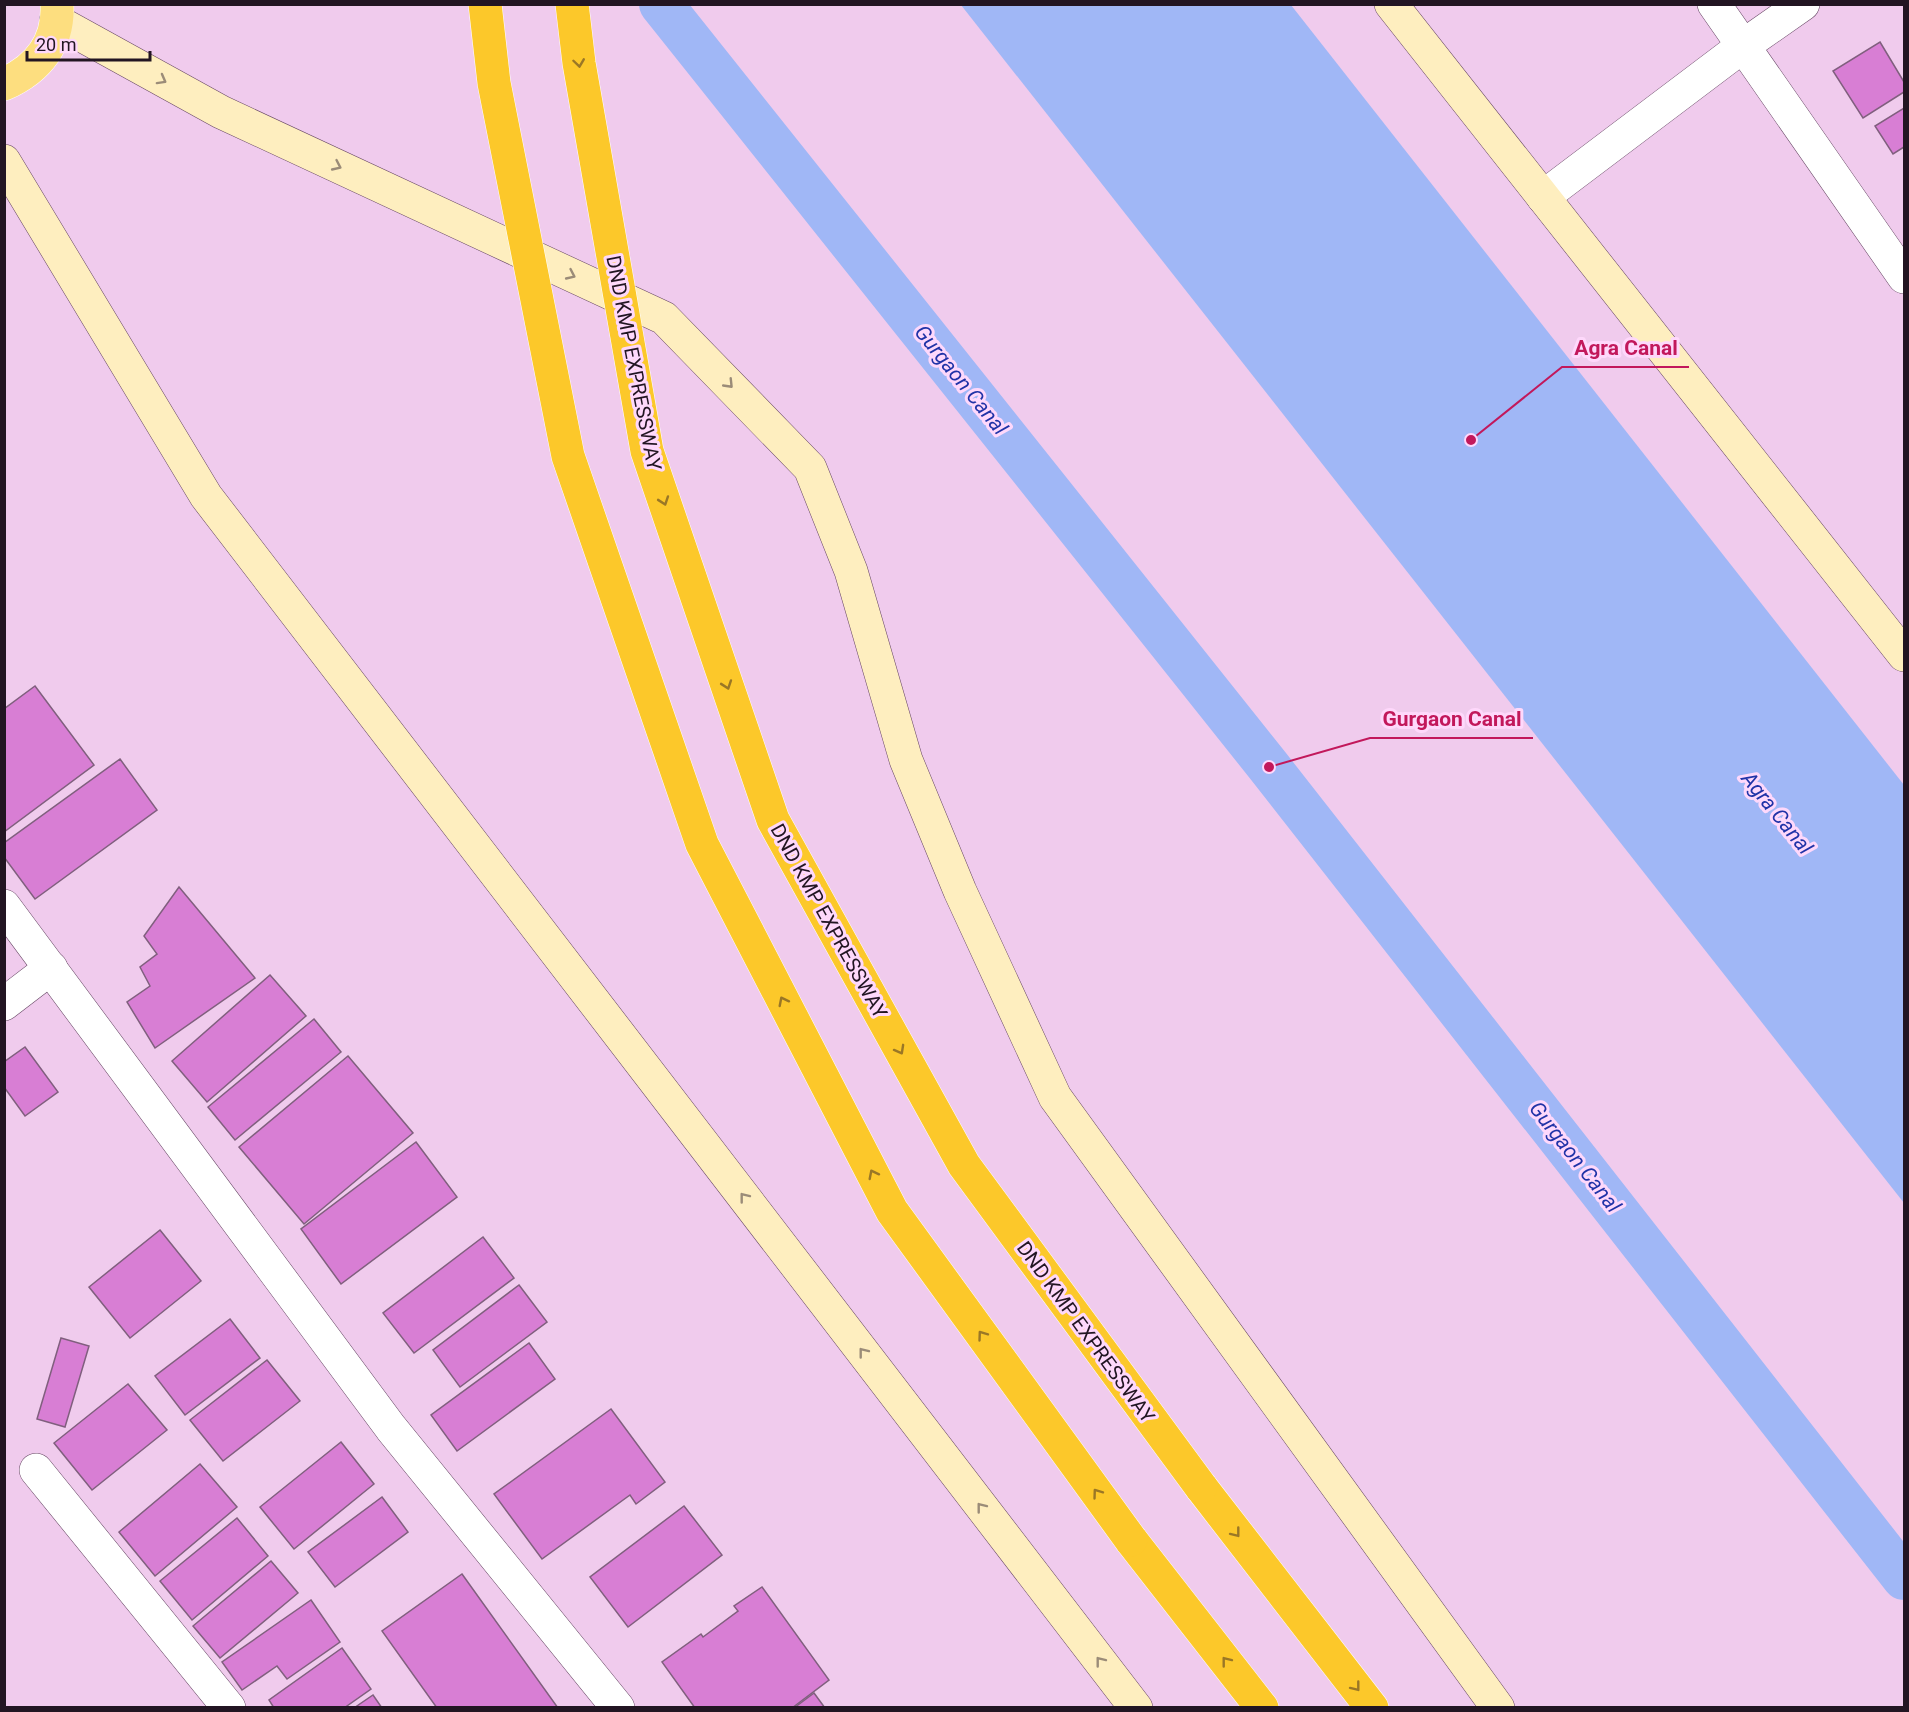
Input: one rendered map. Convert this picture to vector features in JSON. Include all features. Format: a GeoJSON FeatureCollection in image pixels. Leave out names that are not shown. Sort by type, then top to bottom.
{"type":"FeatureCollection","features":[{"type":"Feature","properties":{"kind":"highway"},"geometry":{"type":"LineString","coordinates":[[485,4],[494,83],[568,456],[702,844],[892,1211],[1131,1540],[1262,1707]]}},
{"type":"Feature","properties":{"kind":"highway","name":"DND KMP EXPRESSWAY"},"geometry":{"type":"LineString","coordinates":[[573,4],[579,63],[647,451],[773,820],[964,1165],[1200,1487],[1372,1707]]}},
{"type":"Feature","properties":{"kind":"main road"},"geometry":{"type":"LineString","coordinates":[[4,84],[24,74],[40,60],[51,41],[56,13]]}},
{"type":"Feature","properties":{"kind":"street"},"geometry":{"type":"LineString","coordinates":[[1391,4],[1905,655]]}},
{"type":"Feature","properties":{"kind":"street"},"geometry":{"type":"LineString","coordinates":[[1714,4],[1905,277]]}},
{"type":"Feature","properties":{"kind":"street"},"geometry":{"type":"LineString","coordinates":[[1543,197],[1743,46],[1803,4]]}},
{"type":"Feature","properties":{"kind":"street"},"geometry":{"type":"LineString","coordinates":[[56,13],[221,112],[664,318],[810,468],[851,571],[906,760],[960,891],[1055,1097],[1498,1707]]}},
{"type":"Feature","properties":{"kind":"street"},"geometry":{"type":"LineString","coordinates":[[4,161],[206,496],[1136,1707]]}},
{"type":"Feature","properties":{"kind":"street"},"geometry":{"type":"LineString","coordinates":[[4,906],[391,1428],[611,1705]]}},
{"type":"Feature","properties":{"kind":"street"},"geometry":{"type":"LineString","coordinates":[[4,1004],[51,968]]}},
{"type":"Feature","properties":{"kind":"street"},"geometry":{"type":"LineString","coordinates":[[36,1470],[228,1707]]}},
{"type":"Feature","properties":{"kind":"water"},"geometry":{"type":"Polygon","coordinates":[[[961,5],[1291,5],[1904,785],[1904,1203],[961,5]]]}},
{"type":"Feature","properties":{"kind":"building"},"geometry":{"type":"Polygon","coordinates":[[[1880,42],[1904,82],[1904,92],[1863,118],[1833,71],[1880,42]]]}},
{"type":"Feature","properties":{"kind":"building"},"geometry":{"type":"Polygon","coordinates":[[[1904,108],[1904,147],[1893,154],[1875,126],[1904,108]]]}},
{"type":"Feature","properties":{"kind":"building"},"geometry":{"type":"Polygon","coordinates":[[[35,686],[94,765],[4,832],[4,709],[35,686]]]}},
{"type":"Feature","properties":{"kind":"building"},"geometry":{"type":"Polygon","coordinates":[[[120,759],[157,810],[35,899],[4,857],[4,843],[120,759]]]}},
{"type":"Feature","properties":{"kind":"building"},"geometry":{"type":"Polygon","coordinates":[[[179,887],[255,978],[155,1048],[127,1002],[150,986],[140,967],[157,954],[144,936],[179,887]]]}},
{"type":"Feature","properties":{"kind":"building"},"geometry":{"type":"Polygon","coordinates":[[[270,975],[306,1016],[207,1102],[172,1061],[270,975]]]}},
{"type":"Feature","properties":{"kind":"building"},"geometry":{"type":"Polygon","coordinates":[[[314,1019],[341,1052],[235,1140],[208,1107],[314,1019]]]}},
{"type":"Feature","properties":{"kind":"building"},"geometry":{"type":"Polygon","coordinates":[[[25,1047],[58,1092],[25,1116],[4,1087],[4,1062],[25,1047]]]}},
{"type":"Feature","properties":{"kind":"building"},"geometry":{"type":"Polygon","coordinates":[[[348,1056],[413,1133],[304,1224],[239,1147],[348,1056]]]}},
{"type":"Feature","properties":{"kind":"building"},"geometry":{"type":"Polygon","coordinates":[[[416,1142],[457,1197],[341,1284],[301,1229],[416,1142]]]}},
{"type":"Feature","properties":{"kind":"building"},"geometry":{"type":"Polygon","coordinates":[[[160,1230],[201,1281],[130,1338],[89,1287],[160,1230]]]}},
{"type":"Feature","properties":{"kind":"building"},"geometry":{"type":"Polygon","coordinates":[[[483,1237],[514,1278],[414,1353],[383,1313],[483,1237]]]}},
{"type":"Feature","properties":{"kind":"building"},"geometry":{"type":"Polygon","coordinates":[[[519,1285],[547,1322],[460,1387],[433,1350],[519,1285]]]}},
{"type":"Feature","properties":{"kind":"building"},"geometry":{"type":"Polygon","coordinates":[[[230,1319],[260,1358],[185,1415],[155,1376],[230,1319]]]}},
{"type":"Feature","properties":{"kind":"building"},"geometry":{"type":"Polygon","coordinates":[[[61,1338],[89,1346],[65,1427],[37,1419],[61,1338]]]}},
{"type":"Feature","properties":{"kind":"building"},"geometry":{"type":"Polygon","coordinates":[[[529,1343],[555,1379],[457,1451],[431,1415],[529,1343]]]}},
{"type":"Feature","properties":{"kind":"building"},"geometry":{"type":"Polygon","coordinates":[[[267,1360],[300,1401],[223,1461],[190,1420],[267,1360]]]}},
{"type":"Feature","properties":{"kind":"building"},"geometry":{"type":"Polygon","coordinates":[[[128,1384],[167,1430],[92,1490],[54,1443],[128,1384]]]}},
{"type":"Feature","properties":{"kind":"building"},"geometry":{"type":"Polygon","coordinates":[[[611,1409],[665,1482],[636,1504],[630,1495],[542,1559],[494,1494],[611,1409]]]}},
{"type":"Feature","properties":{"kind":"building"},"geometry":{"type":"Polygon","coordinates":[[[341,1442],[374,1484],[294,1549],[260,1507],[341,1442]]]}},
{"type":"Feature","properties":{"kind":"building"},"geometry":{"type":"Polygon","coordinates":[[[200,1464],[237,1507],[155,1576],[119,1532],[200,1464]]]}},
{"type":"Feature","properties":{"kind":"building"},"geometry":{"type":"Polygon","coordinates":[[[382,1497],[408,1532],[335,1587],[308,1552],[382,1497]]]}},
{"type":"Feature","properties":{"kind":"building"},"geometry":{"type":"Polygon","coordinates":[[[684,1506],[722,1555],[628,1627],[590,1577],[684,1506]]]}},
{"type":"Feature","properties":{"kind":"building"},"geometry":{"type":"Polygon","coordinates":[[[237,1518],[268,1556],[192,1620],[160,1581],[237,1518]]]}},
{"type":"Feature","properties":{"kind":"building"},"geometry":{"type":"Polygon","coordinates":[[[271,1561],[298,1593],[220,1658],[193,1626],[271,1561]]]}},
{"type":"Feature","properties":{"kind":"building"},"geometry":{"type":"Polygon","coordinates":[[[462,1574],[558,1708],[437,1708],[382,1631],[462,1574]]]}},
{"type":"Feature","properties":{"kind":"building"},"geometry":{"type":"Polygon","coordinates":[[[762,1587],[829,1680],[792,1708],[695,1708],[662,1662],[701,1634],[703,1637],[738,1611],[734,1606],[762,1587]]]}},
{"type":"Feature","properties":{"kind":"building"},"geometry":{"type":"Polygon","coordinates":[[[311,1600],[340,1642],[287,1679],[277,1666],[242,1690],[222,1662],[311,1600]]]}},
{"type":"Feature","properties":{"kind":"building"},"geometry":{"type":"Polygon","coordinates":[[[342,1648],[371,1689],[344,1708],[274,1708],[269,1700],[342,1648]]]}},
{"type":"Feature","properties":{"kind":"building"},"geometry":{"type":"Polygon","coordinates":[[[814,1693],[825,1708],[794,1708],[814,1693]]]}},
{"type":"Feature","properties":{"kind":"building"},"geometry":{"type":"Polygon","coordinates":[[[373,1695],[382,1708],[354,1708],[373,1695]]]}},
{"type":"Feature","properties":{"kind":"waterway","name":"Gurgaon Canal"},"geometry":{"type":"LineString","coordinates":[[661,4],[1269,767],[1904,1578]]}},
{"type":"Feature","properties":{"kind":"place","name":"Agra Canal"},"geometry":{"type":"Point","coordinates":[1471,440]}},
{"type":"Feature","properties":{"kind":"place","name":"Gurgaon Canal"},"geometry":{"type":"Point","coordinates":[1269,767]}}]}
